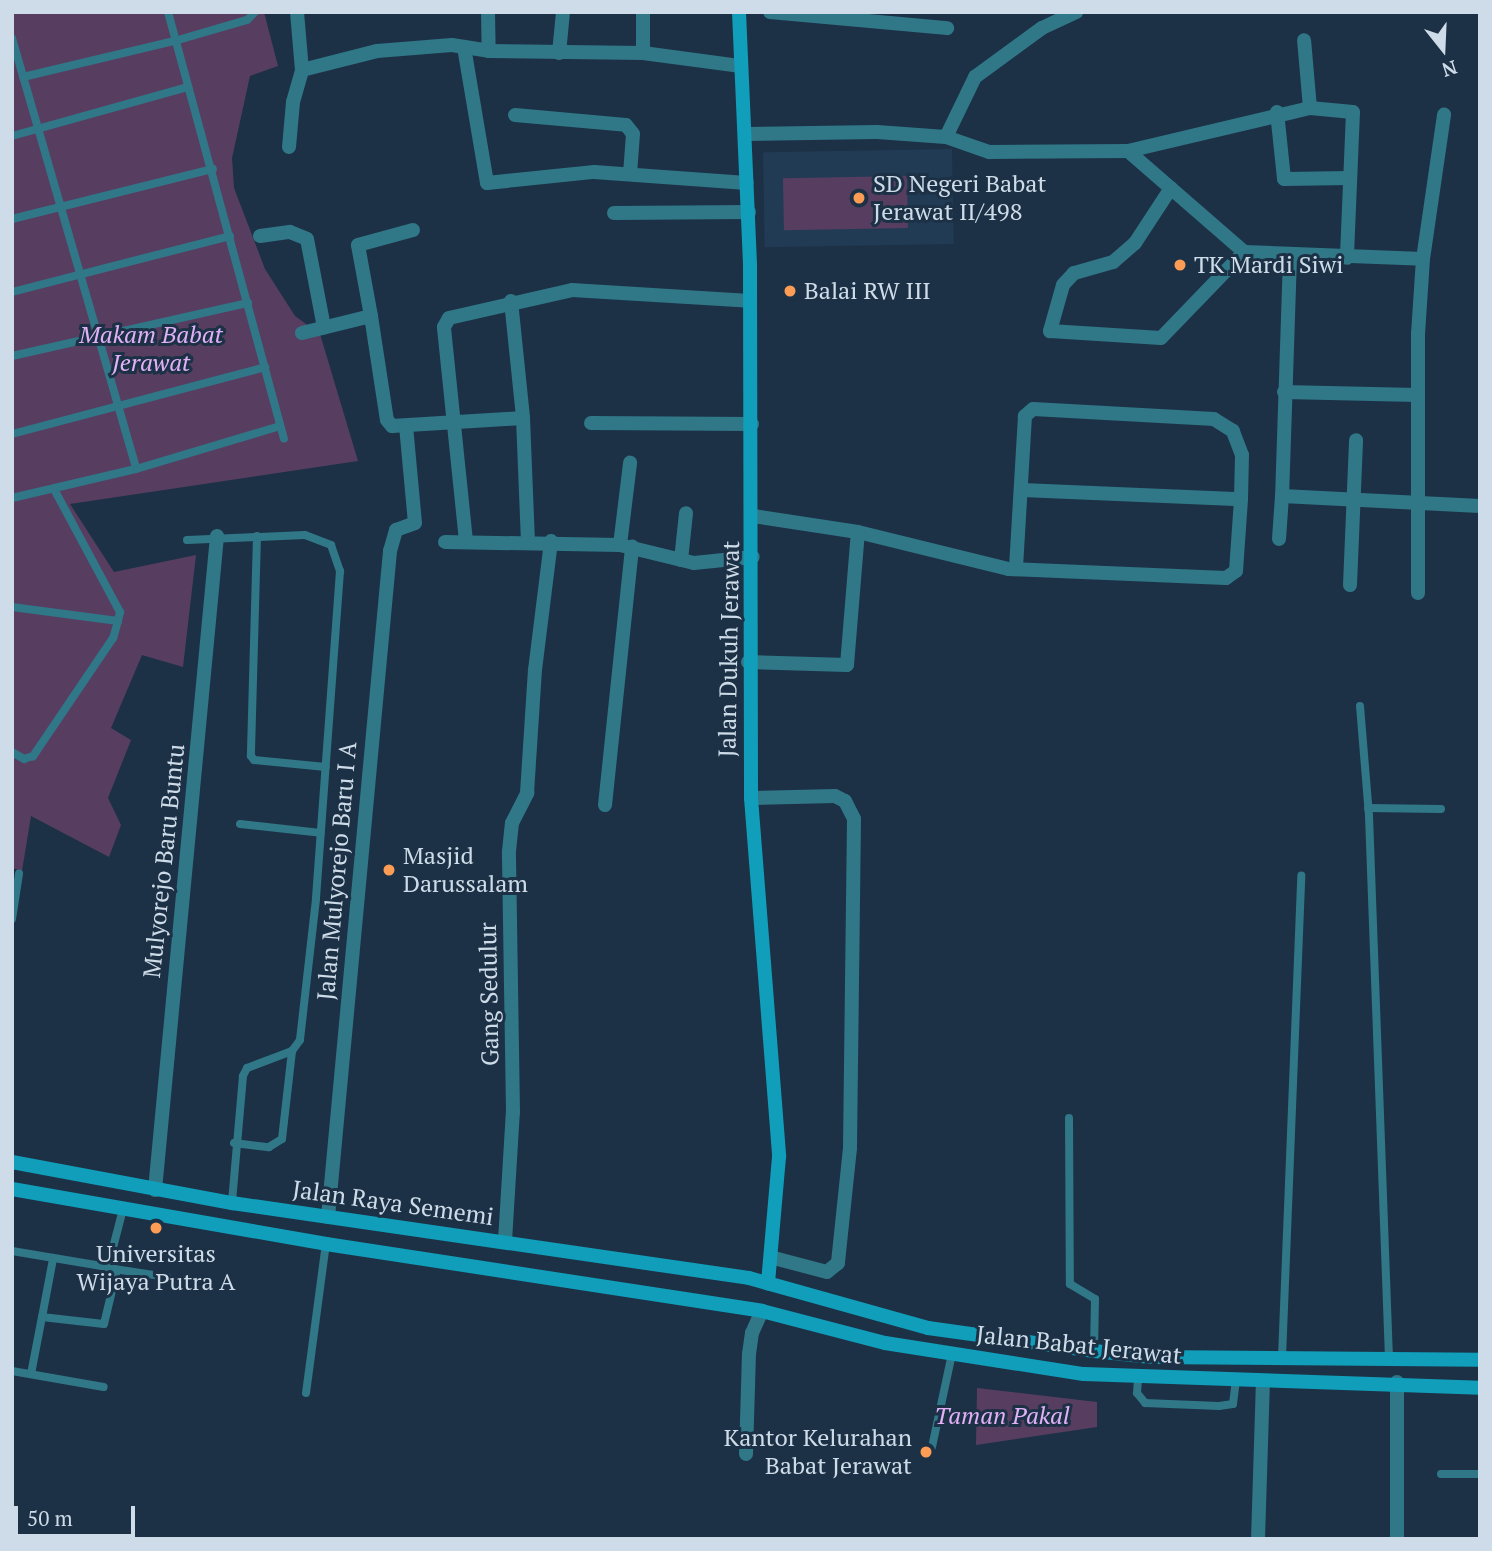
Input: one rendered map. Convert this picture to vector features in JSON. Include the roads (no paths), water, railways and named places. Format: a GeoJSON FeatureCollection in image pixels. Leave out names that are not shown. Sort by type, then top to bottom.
{"type":"FeatureCollection","features":[{"type":"Feature","properties":{"kind":"main road","name":"Jalan Dukuh Jerawat"},"geometry":{"type":"LineString","coordinates":[[739,12],[749,212],[753,516],[748,662],[751,798],[779,1157],[772,1268]]}},
{"type":"Feature","properties":{"kind":"main road","name":"Jalan Raya Sememi"},"geometry":{"type":"LineString","coordinates":[[12,1162],[155,1179],[232,1203],[330,1205],[772,1268]]}},
{"type":"Feature","properties":{"kind":"main road","name":"Jalan Raya Sememi"},"geometry":{"type":"LineString","coordinates":[[12,1188],[326,1244],[762,1311]]}},
{"type":"Feature","properties":{"kind":"main road","name":"Jalan Babat Jerawat"},"geometry":{"type":"LineString","coordinates":[[772,1268],[928,1328],[1094,1345],[1151,1357],[1282,1353],[1480,1360]]}},
{"type":"Feature","properties":{"kind":"main road","name":"Jalan Babat Jerawat"},"geometry":{"type":"LineString","coordinates":[[762,1311],[885,1343],[1138,1379],[1396,1382],[1480,1388]]}},
{"type":"Feature","properties":{"kind":"street"},"geometry":{"type":"LineString","coordinates":[[289,147],[293,102],[302,71],[297,12]]}},
{"type":"Feature","properties":{"kind":"street"},"geometry":{"type":"LineString","coordinates":[[488,12],[489,51]]}},
{"type":"Feature","properties":{"kind":"street"},"geometry":{"type":"LineString","coordinates":[[559,53],[563,12]]}},
{"type":"Feature","properties":{"kind":"street"},"geometry":{"type":"LineString","coordinates":[[643,12],[643,53]]}},
{"type":"Feature","properties":{"kind":"street"},"geometry":{"type":"LineString","coordinates":[[770,12],[947,28]]}},
{"type":"Feature","properties":{"kind":"street"},"geometry":{"type":"LineString","coordinates":[[946,137],[975,77],[1042,28],[1076,12]]}},
{"type":"Feature","properties":{"kind":"street"},"geometry":{"type":"LineString","coordinates":[[1304,40],[1310,108]]}},
{"type":"Feature","properties":{"kind":"street"},"geometry":{"type":"LineString","coordinates":[[302,71],[377,51],[464,47],[489,51],[643,53],[741,66]]}},
{"type":"Feature","properties":{"kind":"street"},"geometry":{"type":"LineString","coordinates":[[464,47],[487,183],[594,172],[747,183]]}},
{"type":"Feature","properties":{"kind":"street"},"geometry":{"type":"LineString","coordinates":[[746,134],[877,132],[946,137],[989,152],[1128,151],[1277,112],[1310,108],[1353,113],[1347,258]]}},
{"type":"Feature","properties":{"kind":"street"},"geometry":{"type":"LineString","coordinates":[[1277,112],[1284,179],[1350,178]]}},
{"type":"Feature","properties":{"kind":"street"},"geometry":{"type":"LineString","coordinates":[[515,115],[626,125],[633,134],[630,174]]}},
{"type":"Feature","properties":{"kind":"street"},"geometry":{"type":"LineString","coordinates":[[1418,593],[1421,505],[1417,396],[1423,259],[1444,116]]}},
{"type":"Feature","properties":{"kind":"street"},"geometry":{"type":"LineString","coordinates":[[1128,151],[1244,252],[1290,257],[1423,259]]}},
{"type":"Feature","properties":{"kind":"street"},"geometry":{"type":"LineString","coordinates":[[1171,188],[1135,243],[1113,262],[1074,273],[1069,279],[1050,331],[1161,338],[1244,252]]}},
{"type":"Feature","properties":{"kind":"street"},"geometry":{"type":"LineString","coordinates":[[614,212],[749,212]]}},
{"type":"Feature","properties":{"kind":"street"},"geometry":{"type":"LineString","coordinates":[[414,230],[358,245],[387,420],[395,427],[523,418]]}},
{"type":"Feature","properties":{"kind":"street"},"geometry":{"type":"LineString","coordinates":[[260,236],[290,232],[307,239],[324,327]]}},
{"type":"Feature","properties":{"kind":"street"},"geometry":{"type":"LineString","coordinates":[[1279,539],[1290,257]]}},
{"type":"Feature","properties":{"kind":"street"},"geometry":{"type":"LineString","coordinates":[[466,541],[445,322],[511,301],[572,290],[750,301]]}},
{"type":"Feature","properties":{"kind":"street"},"geometry":{"type":"LineString","coordinates":[[511,301],[523,418],[528,541]]}},
{"type":"Feature","properties":{"kind":"street"},"geometry":{"type":"LineString","coordinates":[[302,334],[371,316]]}},
{"type":"Feature","properties":{"kind":"street"},"geometry":{"type":"LineString","coordinates":[[1284,392],[1417,396]]}},
{"type":"Feature","properties":{"kind":"street"},"geometry":{"type":"LineString","coordinates":[[753,516],[858,532],[1016,569],[1226,578],[1236,571],[1241,499],[1240,450],[1233,431],[1222,422],[1039,408],[1025,416],[1016,569]]}},
{"type":"Feature","properties":{"kind":"street"},"geometry":{"type":"LineString","coordinates":[[591,423],[752,424]]}},
{"type":"Feature","properties":{"kind":"street","name":"Jalan Mulyorejo Baru I A"},"geometry":{"type":"LineString","coordinates":[[330,1205],[390,551],[396,530],[415,523],[406,426]]}},
{"type":"Feature","properties":{"kind":"street"},"geometry":{"type":"LineString","coordinates":[[1349,585],[1356,440]]}},
{"type":"Feature","properties":{"kind":"street"},"geometry":{"type":"LineString","coordinates":[[605,806],[630,463]]}},
{"type":"Feature","properties":{"kind":"street"},"geometry":{"type":"LineString","coordinates":[[1021,491],[1241,499]]}},
{"type":"Feature","properties":{"kind":"street"},"geometry":{"type":"LineString","coordinates":[[1282,496],[1480,506]]}},
{"type":"Feature","properties":{"kind":"street"},"geometry":{"type":"LineString","coordinates":[[681,560],[686,513]]}},
{"type":"Feature","properties":{"kind":"street"},"geometry":{"type":"LineString","coordinates":[[748,662],[847,665],[858,532]]}},
{"type":"Feature","properties":{"kind":"street","name":"Mulyorejo Baru Buntu"},"geometry":{"type":"LineString","coordinates":[[155,1179],[217,536]]}},
{"type":"Feature","properties":{"kind":"street"},"geometry":{"type":"LineString","coordinates":[[445,542],[551,541],[626,545],[681,560],[713,564],[753,557]]}},
{"type":"Feature","properties":{"kind":"street","name":"Gang Sedulur"},"geometry":{"type":"LineString","coordinates":[[507,1231],[513,1112],[509,851],[512,823],[527,793],[536,659],[551,541]]}},
{"type":"Feature","properties":{"kind":"street"},"geometry":{"type":"LineString","coordinates":[[751,798],[835,796],[845,800],[854,819],[850,1149],[838,1263],[827,1272],[772,1268]]}},
{"type":"Feature","properties":{"kind":"street"},"geometry":{"type":"LineString","coordinates":[[746,1454],[749,1354],[762,1311]]}},
{"type":"Feature","properties":{"kind":"street"},"geometry":{"type":"LineString","coordinates":[[1258,1539],[1264,1381]]}},
{"type":"Feature","properties":{"kind":"street"},"geometry":{"type":"LineString","coordinates":[[1396,1382],[1397,1539]]}},
{"type":"Feature","properties":{"kind":"lane"},"geometry":{"type":"LineString","coordinates":[[167,12],[178,40],[187,87],[213,169],[284,439]]}},
{"type":"Feature","properties":{"kind":"lane"},"geometry":{"type":"LineString","coordinates":[[23,77],[178,40],[247,20],[255,12]]}},
{"type":"Feature","properties":{"kind":"lane"},"geometry":{"type":"LineString","coordinates":[[12,38],[136,469]]}},
{"type":"Feature","properties":{"kind":"lane"},"geometry":{"type":"LineString","coordinates":[[12,136],[187,87]]}},
{"type":"Feature","properties":{"kind":"lane"},"geometry":{"type":"LineString","coordinates":[[12,219],[213,169]]}},
{"type":"Feature","properties":{"kind":"lane"},"geometry":{"type":"LineString","coordinates":[[12,292],[230,236]]}},
{"type":"Feature","properties":{"kind":"lane"},"geometry":{"type":"LineString","coordinates":[[12,356],[248,303]]}},
{"type":"Feature","properties":{"kind":"lane"},"geometry":{"type":"LineString","coordinates":[[12,434],[265,367]]}},
{"type":"Feature","properties":{"kind":"lane"},"geometry":{"type":"LineString","coordinates":[[12,498],[136,469],[280,426]]}},
{"type":"Feature","properties":{"kind":"lane"},"geometry":{"type":"LineString","coordinates":[[12,752],[24,759],[33,756],[113,638],[120,612],[54,489]]}},
{"type":"Feature","properties":{"kind":"lane"},"geometry":{"type":"LineString","coordinates":[[187,540],[217,536],[305,535],[324,540],[338,556],[340,571],[321,833],[299,1040],[292,1051],[282,1139],[269,1147],[234,1143]]}},
{"type":"Feature","properties":{"kind":"lane"},"geometry":{"type":"LineString","coordinates":[[257,536],[251,756],[254,760],[326,767]]}},
{"type":"Feature","properties":{"kind":"lane"},"geometry":{"type":"LineString","coordinates":[[12,607],[118,621]]}},
{"type":"Feature","properties":{"kind":"lane"},"geometry":{"type":"LineString","coordinates":[[1360,706],[1368,808],[1389,1358]]}},
{"type":"Feature","properties":{"kind":"lane"},"geometry":{"type":"LineString","coordinates":[[1368,808],[1440,809]]}},
{"type":"Feature","properties":{"kind":"lane"},"geometry":{"type":"LineString","coordinates":[[240,824],[321,833]]}},
{"type":"Feature","properties":{"kind":"lane"},"geometry":{"type":"LineString","coordinates":[[12,919],[19,874]]}},
{"type":"Feature","properties":{"kind":"lane"},"geometry":{"type":"LineString","coordinates":[[1282,1353],[1301,875]]}},
{"type":"Feature","properties":{"kind":"lane"},"geometry":{"type":"LineString","coordinates":[[232,1203],[234,1143],[247,1068],[292,1051]]}},
{"type":"Feature","properties":{"kind":"lane"},"geometry":{"type":"LineString","coordinates":[[1069,1118],[1070,1284],[1095,1299],[1094,1345]]}},
{"type":"Feature","properties":{"kind":"lane"},"geometry":{"type":"LineString","coordinates":[[107,1268],[123,1209]]}},
{"type":"Feature","properties":{"kind":"lane"},"geometry":{"type":"LineString","coordinates":[[306,1394],[326,1244]]}},
{"type":"Feature","properties":{"kind":"lane"},"geometry":{"type":"LineString","coordinates":[[12,1251],[167,1277]]}},
{"type":"Feature","properties":{"kind":"lane"},"geometry":{"type":"LineString","coordinates":[[32,1374],[53,1259]]}},
{"type":"Feature","properties":{"kind":"lane"},"geometry":{"type":"LineString","coordinates":[[42,1317],[104,1324],[117,1270]]}},
{"type":"Feature","properties":{"kind":"lane"},"geometry":{"type":"LineString","coordinates":[[932,1447],[952,1354]]}},
{"type":"Feature","properties":{"kind":"lane"},"geometry":{"type":"LineString","coordinates":[[12,1371],[104,1387]]}},
{"type":"Feature","properties":{"kind":"lane"},"geometry":{"type":"LineString","coordinates":[[1138,1379],[1137,1393],[1145,1403],[1219,1406],[1233,1404],[1236,1381]]}},
{"type":"Feature","properties":{"kind":"lane"},"geometry":{"type":"LineString","coordinates":[[1441,1474],[1480,1474]]}},
{"type":"Feature","properties":{"kind":"lane"},"geometry":{"type":"LineString","coordinates":[[12,1538],[129,1539]]}},
{"type":"Feature","properties":{"kind":"place","name":"SD Negeri Babat Jerawat II/498"},"geometry":{"type":"Point","coordinates":[859,198]}},
{"type":"Feature","properties":{"kind":"place","name":"TK Mardi Siwi"},"geometry":{"type":"Point","coordinates":[1180,265]}},
{"type":"Feature","properties":{"kind":"place","name":"Balai RW III"},"geometry":{"type":"Point","coordinates":[790,291]}},
{"type":"Feature","properties":{"kind":"place","name":"Masjid Darussalam"},"geometry":{"type":"Point","coordinates":[389,870]}},
{"type":"Feature","properties":{"kind":"place","name":"Universitas Wijaya Putra A"},"geometry":{"type":"Point","coordinates":[156,1228]}},
{"type":"Feature","properties":{"kind":"place","name":"Kantor Kelurahan Babat Jerawat"},"geometry":{"type":"Point","coordinates":[926,1452]}},
{"type":"Feature","properties":{"kind":"park label","name":"Makam Babat Jerawat"},"geometry":{"type":"Point","coordinates":[151,349]}},
{"type":"Feature","properties":{"kind":"park label","name":"Taman Pakal"},"geometry":{"type":"Point","coordinates":[1002,1416]}}]}
